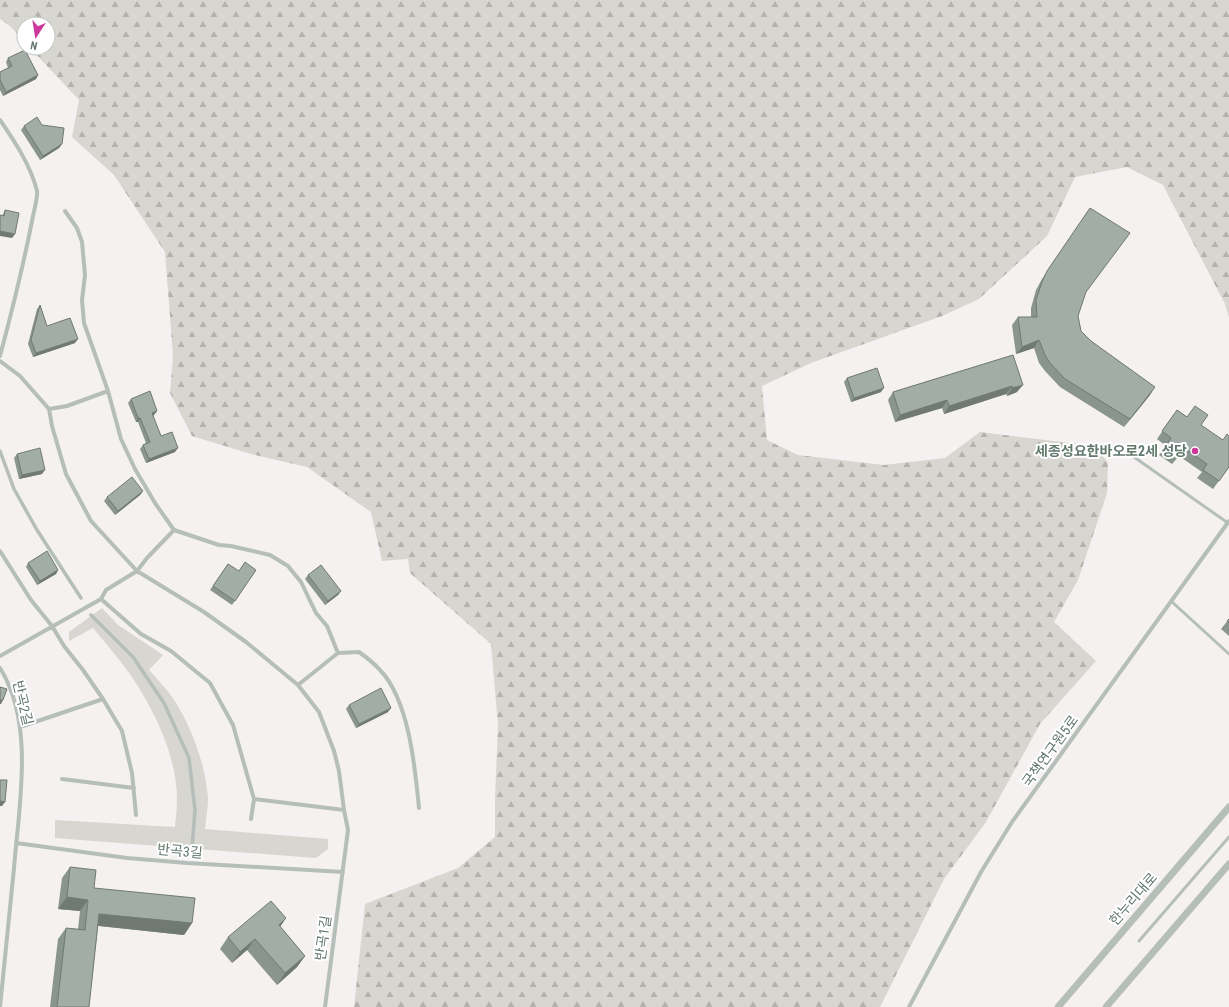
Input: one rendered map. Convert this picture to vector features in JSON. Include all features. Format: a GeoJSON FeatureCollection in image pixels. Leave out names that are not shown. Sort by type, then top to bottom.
{"type":"FeatureCollection","features":[{"type":"Feature","properties":{"kind":"street"},"geometry":{"type":"LineString","coordinates":[[0,120],[23,158],[37,193],[12,314],[0,356]]}},
{"type":"Feature","properties":{"kind":"street"},"geometry":{"type":"LineString","coordinates":[[65,211],[77,228],[82,242],[85,275],[82,300],[84,323],[108,391],[121,439],[135,469],[155,502],[174,530],[219,545],[231,546],[270,555],[288,566],[301,582],[316,613],[327,626],[338,653]]}},
{"type":"Feature","properties":{"kind":"street"},"geometry":{"type":"LineString","coordinates":[[0,361],[20,376],[49,409],[67,406],[108,391]]}},
{"type":"Feature","properties":{"kind":"street","name":"반곡1길"},"geometry":{"type":"LineString","coordinates":[[49,409],[52,426],[66,474],[91,521],[137,571],[204,612],[246,642],[298,684],[319,712],[334,750],[339,771],[348,830],[325,1007]]}},
{"type":"Feature","properties":{"kind":"street"},"geometry":{"type":"LineString","coordinates":[[0,450],[14,489],[37,530],[81,598]]}},
{"type":"Feature","properties":{"kind":"street","name":"국책연구원5로"},"geometry":{"type":"LineString","coordinates":[[909,1007],[981,872],[1012,822],[1228,522]]}},
{"type":"Feature","properties":{"kind":"street"},"geometry":{"type":"LineString","coordinates":[[0,656],[101,599],[106,590],[137,571],[147,558],[174,530]]}},
{"type":"Feature","properties":{"kind":"street"},"geometry":{"type":"LineString","coordinates":[[0,551],[32,600],[52,626],[64,646],[103,699],[122,731],[132,773],[136,815]]}},
{"type":"Feature","properties":{"kind":"street"},"geometry":{"type":"LineString","coordinates":[[101,599],[141,634],[171,651],[210,683],[233,725],[254,799],[251,820]]}},
{"type":"Feature","properties":{"kind":"street"},"geometry":{"type":"LineString","coordinates":[[91,615],[133,657],[164,703],[188,758],[195,810],[192,848]]}},
{"type":"Feature","properties":{"kind":"street"},"geometry":{"type":"LineString","coordinates":[[298,684],[338,653],[359,652],[380,670],[392,687],[403,712],[414,757],[419,808]]}},
{"type":"Feature","properties":{"kind":"street","name":"반곡2길"},"geometry":{"type":"LineString","coordinates":[[0,668],[8,682],[20,727],[23,767],[0,1007]]}},
{"type":"Feature","properties":{"kind":"street"},"geometry":{"type":"LineString","coordinates":[[20,727],[103,699]]}},
{"type":"Feature","properties":{"kind":"street"},"geometry":{"type":"LineString","coordinates":[[62,779],[134,788]]}},
{"type":"Feature","properties":{"kind":"street"},"geometry":{"type":"LineString","coordinates":[[254,799],[344,810]]}},
{"type":"Feature","properties":{"kind":"street","name":"한누리대로"},"geometry":{"type":"LineString","coordinates":[[1058,1007],[1229,807]]}},
{"type":"Feature","properties":{"kind":"street","name":"반곡3길"},"geometry":{"type":"LineString","coordinates":[[16,843],[128,858],[343,872]]}},
{"type":"Feature","properties":{"kind":"street"},"geometry":{"type":"LineString","coordinates":[[1106,1007],[1229,864]]}},
{"type":"Feature","properties":{"kind":"lane"},"geometry":{"type":"LineString","coordinates":[[1124,450],[1228,522]]}},
{"type":"Feature","properties":{"kind":"lane"},"geometry":{"type":"LineString","coordinates":[[1171,601],[1229,654]]}},
{"type":"Feature","properties":{"kind":"lane"},"geometry":{"type":"LineString","coordinates":[[1139,941],[1229,837]]}},
{"type":"Feature","properties":{"kind":"green space"},"geometry":{"type":"Polygon","coordinates":[[[0,0],[1229,0],[1229,317],[1225,304],[1163,185],[1127,167],[1075,177],[1047,236],[979,299],[942,316],[811,363],[762,386],[767,440],[798,455],[884,465],[945,458],[980,432],[1095,446],[1108,463],[1107,493],[1078,580],[1054,622],[1096,661],[1040,724],[986,822],[944,879],[880,1007],[354,1007],[365,904],[458,868],[495,837],[498,725],[491,644],[410,573],[408,559],[382,561],[371,512],[307,467],[251,454],[192,436],[170,393],[173,356],[165,252],[114,175],[72,137],[79,100],[38,56],[56,56],[56,16],[16,16],[16,32],[0,19],[0,0]]]}},
{"type":"Feature","properties":{"kind":"green space"},"geometry":{"type":"Polygon","coordinates":[[[102,608],[118,625],[163,655],[149,670],[173,698],[180,709],[192,734],[201,759],[208,798],[205,829],[328,839],[328,849],[316,858],[55,838],[55,820],[175,827],[177,797],[173,766],[169,751],[150,707],[134,680],[93,628],[69,641],[69,632],[102,608]]]}},
{"type":"Feature","properties":{"kind":"building"},"geometry":{"type":"Polygon","coordinates":[[[16,54],[16,56],[28,56],[38,75],[6,92],[0,80],[0,72],[12,66],[8,58],[16,54]]]}},
{"type":"Feature","properties":{"kind":"building"},"geometry":{"type":"Polygon","coordinates":[[[37,117],[42,125],[64,128],[62,144],[43,156],[24,126],[37,117]]]}},
{"type":"Feature","properties":{"kind":"building"},"geometry":{"type":"Polygon","coordinates":[[[1090,208],[1130,233],[1086,292],[1078,316],[1081,331],[1091,341],[1155,387],[1130,419],[1065,379],[1050,363],[1039,340],[1022,347],[1018,317],[1037,317],[1036,300],[1047,271],[1090,208]]]}},
{"type":"Feature","properties":{"kind":"building"},"geometry":{"type":"Polygon","coordinates":[[[5,210],[19,213],[15,234],[0,231],[0,215],[4,216],[5,210]]]}},
{"type":"Feature","properties":{"kind":"building"},"geometry":{"type":"Polygon","coordinates":[[[40,305],[47,326],[70,318],[78,339],[36,353],[31,340],[40,305]]]}},
{"type":"Feature","properties":{"kind":"building"},"geometry":{"type":"Polygon","coordinates":[[[1013,355],[1023,385],[1012,388],[1012,386],[949,406],[947,400],[900,415],[893,392],[1013,355]]]}},
{"type":"Feature","properties":{"kind":"building"},"geometry":{"type":"Polygon","coordinates":[[[877,368],[884,388],[854,398],[847,378],[877,368]]]}},
{"type":"Feature","properties":{"kind":"building"},"geometry":{"type":"Polygon","coordinates":[[[150,391],[157,411],[152,413],[161,436],[172,432],[178,448],[149,459],[143,445],[150,442],[140,418],[138,418],[131,399],[150,391]]]}},
{"type":"Feature","properties":{"kind":"building","name":"세종성요한바오로2세 성당"},"geometry":{"type":"Polygon","coordinates":[[[1195,406],[1208,415],[1201,425],[1223,440],[1227,434],[1229,436],[1229,467],[1219,481],[1203,470],[1207,464],[1184,448],[1178,457],[1165,447],[1171,438],[1162,431],[1177,410],[1187,417],[1195,406]]]}},
{"type":"Feature","properties":{"kind":"building"},"geometry":{"type":"Polygon","coordinates":[[[40,448],[45,470],[22,475],[17,454],[40,448]]]}},
{"type":"Feature","properties":{"kind":"building"},"geometry":{"type":"Polygon","coordinates":[[[132,477],[143,491],[118,511],[107,497],[132,477]]]}},
{"type":"Feature","properties":{"kind":"building"},"geometry":{"type":"Polygon","coordinates":[[[47,551],[58,570],[40,581],[28,563],[47,551]]]}},
{"type":"Feature","properties":{"kind":"building"},"geometry":{"type":"Polygon","coordinates":[[[245,562],[256,570],[235,601],[213,586],[228,564],[239,571],[245,562]]]}},
{"type":"Feature","properties":{"kind":"building"},"geometry":{"type":"Polygon","coordinates":[[[321,565],[341,591],[328,601],[308,575],[321,565]]]}},
{"type":"Feature","properties":{"kind":"building"},"geometry":{"type":"Polygon","coordinates":[[[0,687],[7,689],[3,700],[0,700],[0,687]]]}},
{"type":"Feature","properties":{"kind":"building"},"geometry":{"type":"Polygon","coordinates":[[[381,688],[391,708],[359,724],[349,705],[381,688]]]}},
{"type":"Feature","properties":{"kind":"building"},"geometry":{"type":"Polygon","coordinates":[[[0,780],[7,780],[5,802],[0,801],[0,780]]]}},
{"type":"Feature","properties":{"kind":"building"},"geometry":{"type":"Polygon","coordinates":[[[70,867],[96,870],[94,888],[195,898],[192,923],[99,914],[89,1007],[57,1007],[66,928],[85,930],[88,900],[67,897],[70,867]]]}},
{"type":"Feature","properties":{"kind":"building"},"geometry":{"type":"Polygon","coordinates":[[[271,901],[286,918],[279,925],[305,956],[285,973],[255,939],[240,952],[228,937],[271,901]]]}},
{"type":"Feature","properties":{"kind":"place","name":"세종성요한바오로2세 성당"},"geometry":{"type":"Point","coordinates":[1195,451]}}]}
